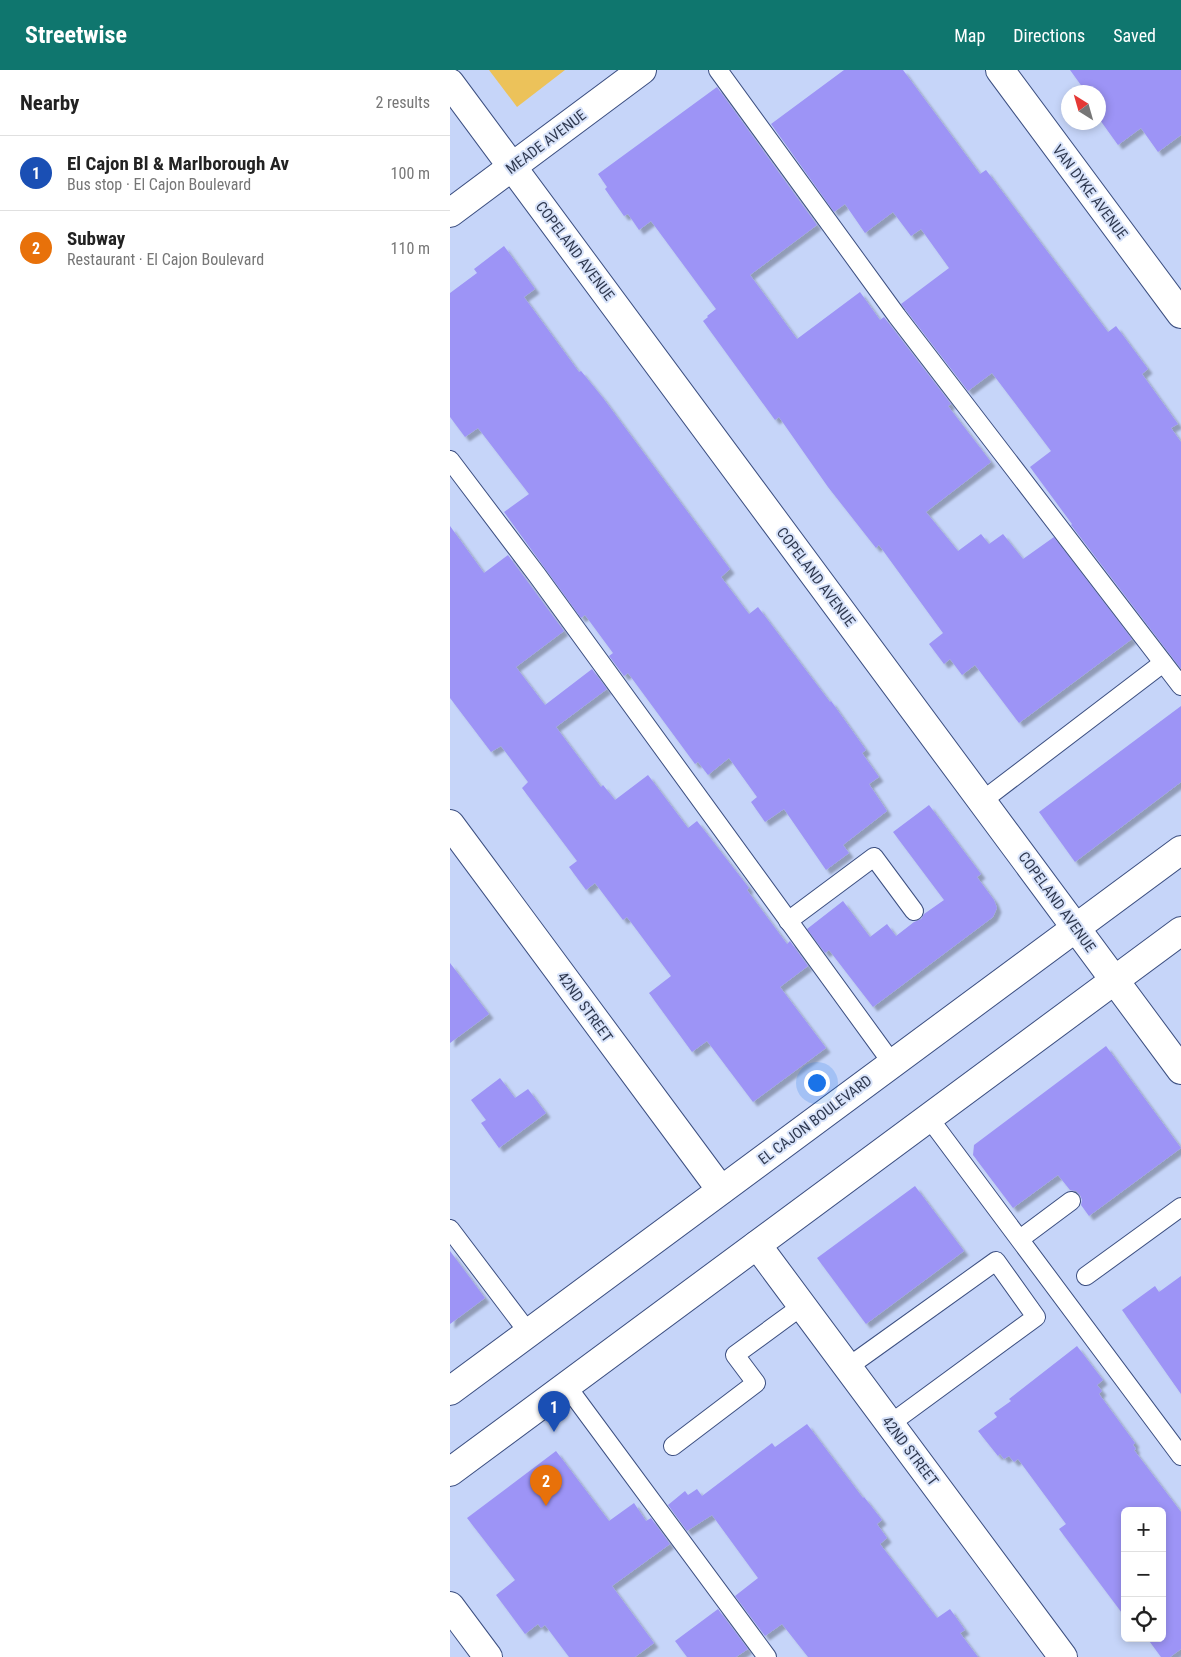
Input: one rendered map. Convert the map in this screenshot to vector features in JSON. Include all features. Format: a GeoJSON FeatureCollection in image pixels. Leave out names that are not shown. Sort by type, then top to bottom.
{"type":"FeatureCollection","features":[{"type":"Feature","properties":{"kind":"street","name":"MEADE AVENUE"},"geometry":{"type":"LineString","coordinates":[[450,213],[642,70]]}},
{"type":"Feature","properties":{"kind":"street","name":"VAN DYKE AVENUE"},"geometry":{"type":"LineString","coordinates":[[1000,70],[1181,314]]}},
{"type":"Feature","properties":{"kind":"street","name":"COPELAND AVENUE"},"geometry":{"type":"LineString","coordinates":[[450,83],[1181,1070]]}},
{"type":"Feature","properties":{"kind":"street","name":"42ND STREET"},"geometry":{"type":"LineString","coordinates":[[450,824],[721,1190]]}},
{"type":"Feature","properties":{"kind":"street","name":"EL CAJON BOULEVARD"},"geometry":{"type":"LineString","coordinates":[[450,1390],[1181,850]]}},
{"type":"Feature","properties":{"kind":"street"},"geometry":{"type":"LineString","coordinates":[[450,1472],[1181,932]]}},
{"type":"Feature","properties":{"kind":"street","name":"42ND STREET"},"geometry":{"type":"LineString","coordinates":[[757,1244],[1063,1657]]}},
{"type":"Feature","properties":{"kind":"street"},"geometry":{"type":"LineString","coordinates":[[450,1606],[488,1657]]}},
{"type":"Feature","properties":{"kind":"lane"},"geometry":{"type":"LineString","coordinates":[[718,70],[903,324],[1181,686]]}},
{"type":"Feature","properties":{"kind":"lane"},"geometry":{"type":"LineString","coordinates":[[450,460],[537,575],[892,1063]]}},
{"type":"Feature","properties":{"kind":"lane"},"geometry":{"type":"LineString","coordinates":[[982,801],[1163,663]]}},
{"type":"Feature","properties":{"kind":"lane"},"geometry":{"type":"LineString","coordinates":[[788,921],[874,858],[914,911]]}},
{"type":"Feature","properties":{"kind":"lane"},"geometry":{"type":"LineString","coordinates":[[929,1118],[1181,1456]]}},
{"type":"Feature","properties":{"kind":"lane"},"geometry":{"type":"LineString","coordinates":[[1020,1239],[1072,1201]]}},
{"type":"Feature","properties":{"kind":"lane"},"geometry":{"type":"LineString","coordinates":[[1086,1276],[1181,1206]]}},
{"type":"Feature","properties":{"kind":"lane"},"geometry":{"type":"LineString","coordinates":[[450,1229],[528,1332]]}},
{"type":"Feature","properties":{"kind":"lane"},"geometry":{"type":"LineString","coordinates":[[848,1367],[996,1261],[1036,1316],[890,1424]]}},
{"type":"Feature","properties":{"kind":"lane"},"geometry":{"type":"LineString","coordinates":[[673,1446],[756,1383],[735,1355],[802,1306]]}},
{"type":"Feature","properties":{"kind":"lane"},"geometry":{"type":"LineString","coordinates":[[566,1385],[767,1657]]}},
{"type":"Feature","properties":{"kind":"shaded area"},"geometry":{"type":"Polygon","coordinates":[[[489,70],[565,70],[517,107],[489,70]]]}},
{"type":"Feature","properties":{"kind":"building"},"geometry":{"type":"Polygon","coordinates":[[[844,70],[903,70],[980,174],[986,170],[1108,332],[1116,326],[1148,369],[1142,374],[1178,424],[1171,428],[1181,442],[1181,669],[1071,525],[1030,467],[1051,451],[992,373],[968,391],[901,304],[949,268],[921,229],[911,236],[893,212],[865,233],[845,204],[834,212],[771,124],[844,70]]]}},
{"type":"Feature","properties":{"kind":"building"},"geometry":{"type":"Polygon","coordinates":[[[1070,70],[1181,70],[1181,135],[1158,152],[1141,128],[1118,145],[1106,128],[1106,85],[1081,85],[1070,70]]]}},
{"type":"Feature","properties":{"kind":"building"},"geometry":{"type":"Polygon","coordinates":[[[717,87],[817,225],[750,275],[797,339],[860,292],[880,320],[884,317],[951,404],[948,406],[991,462],[926,512],[958,551],[981,534],[989,544],[1003,534],[1023,559],[1054,537],[1132,639],[1019,723],[975,665],[962,675],[950,659],[944,664],[929,644],[943,633],[879,545],[876,548],[828,487],[779,417],[775,420],[703,321],[716,309],[651,221],[639,230],[628,214],[624,216],[605,189],[607,187],[598,174],[717,87]]]}},
{"type":"Feature","properties":{"kind":"building"},"geometry":{"type":"Polygon","coordinates":[[[504,246],[535,289],[524,297],[579,372],[581,371],[603,398],[730,569],[721,577],[749,614],[758,607],[831,701],[866,750],[862,753],[879,777],[869,784],[887,811],[843,845],[849,853],[826,870],[784,809],[765,822],[751,802],[757,797],[729,758],[708,775],[698,762],[695,764],[628,673],[624,676],[609,656],[613,653],[585,615],[581,618],[504,512],[529,494],[478,428],[465,437],[450,417],[450,293],[477,273],[474,269],[504,246]]]}},
{"type":"Feature","properties":{"kind":"building"},"geometry":{"type":"Polygon","coordinates":[[[450,526],[484,573],[508,555],[564,631],[516,667],[545,705],[592,669],[607,689],[556,727],[601,787],[603,785],[615,800],[648,775],[688,828],[697,821],[749,888],[747,890],[787,944],[790,941],[808,966],[780,987],[826,1048],[753,1102],[707,1041],[692,1052],[649,993],[671,976],[627,917],[623,920],[595,883],[586,890],[569,867],[577,861],[522,788],[528,782],[501,746],[491,752],[450,698],[450,526]]]}},
{"type":"Feature","properties":{"kind":"building"},"geometry":{"type":"Polygon","coordinates":[[[1181,706],[1181,782],[1075,862],[1039,812],[1181,706]]]}},
{"type":"Feature","properties":{"kind":"building"},"geometry":{"type":"Polygon","coordinates":[[[929,805],[981,874],[977,877],[994,900],[997,908],[993,917],[873,1007],[829,950],[825,953],[807,929],[843,901],[870,937],[887,924],[896,936],[944,900],[893,832],[929,805]]]}},
{"type":"Feature","properties":{"kind":"building"},"geometry":{"type":"Polygon","coordinates":[[[450,963],[489,1014],[450,1043],[450,963]]]}},
{"type":"Feature","properties":{"kind":"building"},"geometry":{"type":"Polygon","coordinates":[[[1106,1046],[1181,1148],[1089,1216],[1081,1205],[1080,1195],[1076,1191],[1070,1190],[1058,1175],[1013,1208],[973,1155],[974,1145],[1106,1046]]]}},
{"type":"Feature","properties":{"kind":"building"},"geometry":{"type":"Polygon","coordinates":[[[500,1078],[515,1098],[528,1089],[546,1113],[499,1148],[481,1123],[486,1120],[471,1100],[500,1078]]]}},
{"type":"Feature","properties":{"kind":"building"},"geometry":{"type":"Polygon","coordinates":[[[915,1186],[964,1251],[866,1324],[817,1258],[915,1186]]]}},
{"type":"Feature","properties":{"kind":"building"},"geometry":{"type":"Polygon","coordinates":[[[450,1251],[485,1298],[450,1324],[450,1251]]]}},
{"type":"Feature","properties":{"kind":"building"},"geometry":{"type":"Polygon","coordinates":[[[1181,1276],[1181,1394],[1122,1310],[1155,1286],[1159,1292],[1181,1276]]]}},
{"type":"Feature","properties":{"kind":"building"},"geometry":{"type":"Polygon","coordinates":[[[1077,1346],[1103,1380],[1097,1385],[1102,1391],[1099,1394],[1135,1443],[1133,1445],[1136,1449],[1134,1450],[1181,1512],[1181,1649],[1170,1657],[1161,1657],[1150,1642],[1166,1642],[1166,1507],[1121,1507],[1121,1612],[1059,1529],[1066,1524],[1018,1459],[1014,1462],[1009,1456],[1004,1459],[1000,1454],[998,1456],[978,1431],[997,1417],[994,1413],[1011,1401],[1009,1399],[1077,1346]]]}},
{"type":"Feature","properties":{"kind":"building"},"geometry":{"type":"Polygon","coordinates":[[[807,1424],[882,1520],[877,1524],[887,1538],[880,1544],[937,1618],[950,1609],[965,1630],[960,1633],[978,1657],[808,1657],[782,1624],[765,1636],[735,1596],[758,1578],[712,1515],[687,1531],[668,1505],[685,1491],[688,1495],[697,1489],[702,1496],[772,1443],[775,1447],[807,1424]]]}},
{"type":"Feature","properties":{"kind":"building"},"geometry":{"type":"Polygon","coordinates":[[[556,1451],[609,1521],[634,1503],[646,1521],[651,1518],[670,1544],[612,1586],[654,1643],[635,1657],[569,1657],[545,1625],[541,1628],[538,1624],[525,1634],[496,1595],[515,1580],[467,1518],[556,1451]]]}},
{"type":"Feature","properties":{"kind":"building"},"geometry":{"type":"Polygon","coordinates":[[[718,1609],[748,1649],[736,1657],[687,1657],[675,1641],[718,1609]]]}},
{"type":"Feature","properties":{"kind":"place","name":"El Cajon Bl & Marlborough Av"},"geometry":{"type":"Point","coordinates":[554,1432]}},
{"type":"Feature","properties":{"kind":"place","name":"Subway"},"geometry":{"type":"Point","coordinates":[546,1506]}}]}
